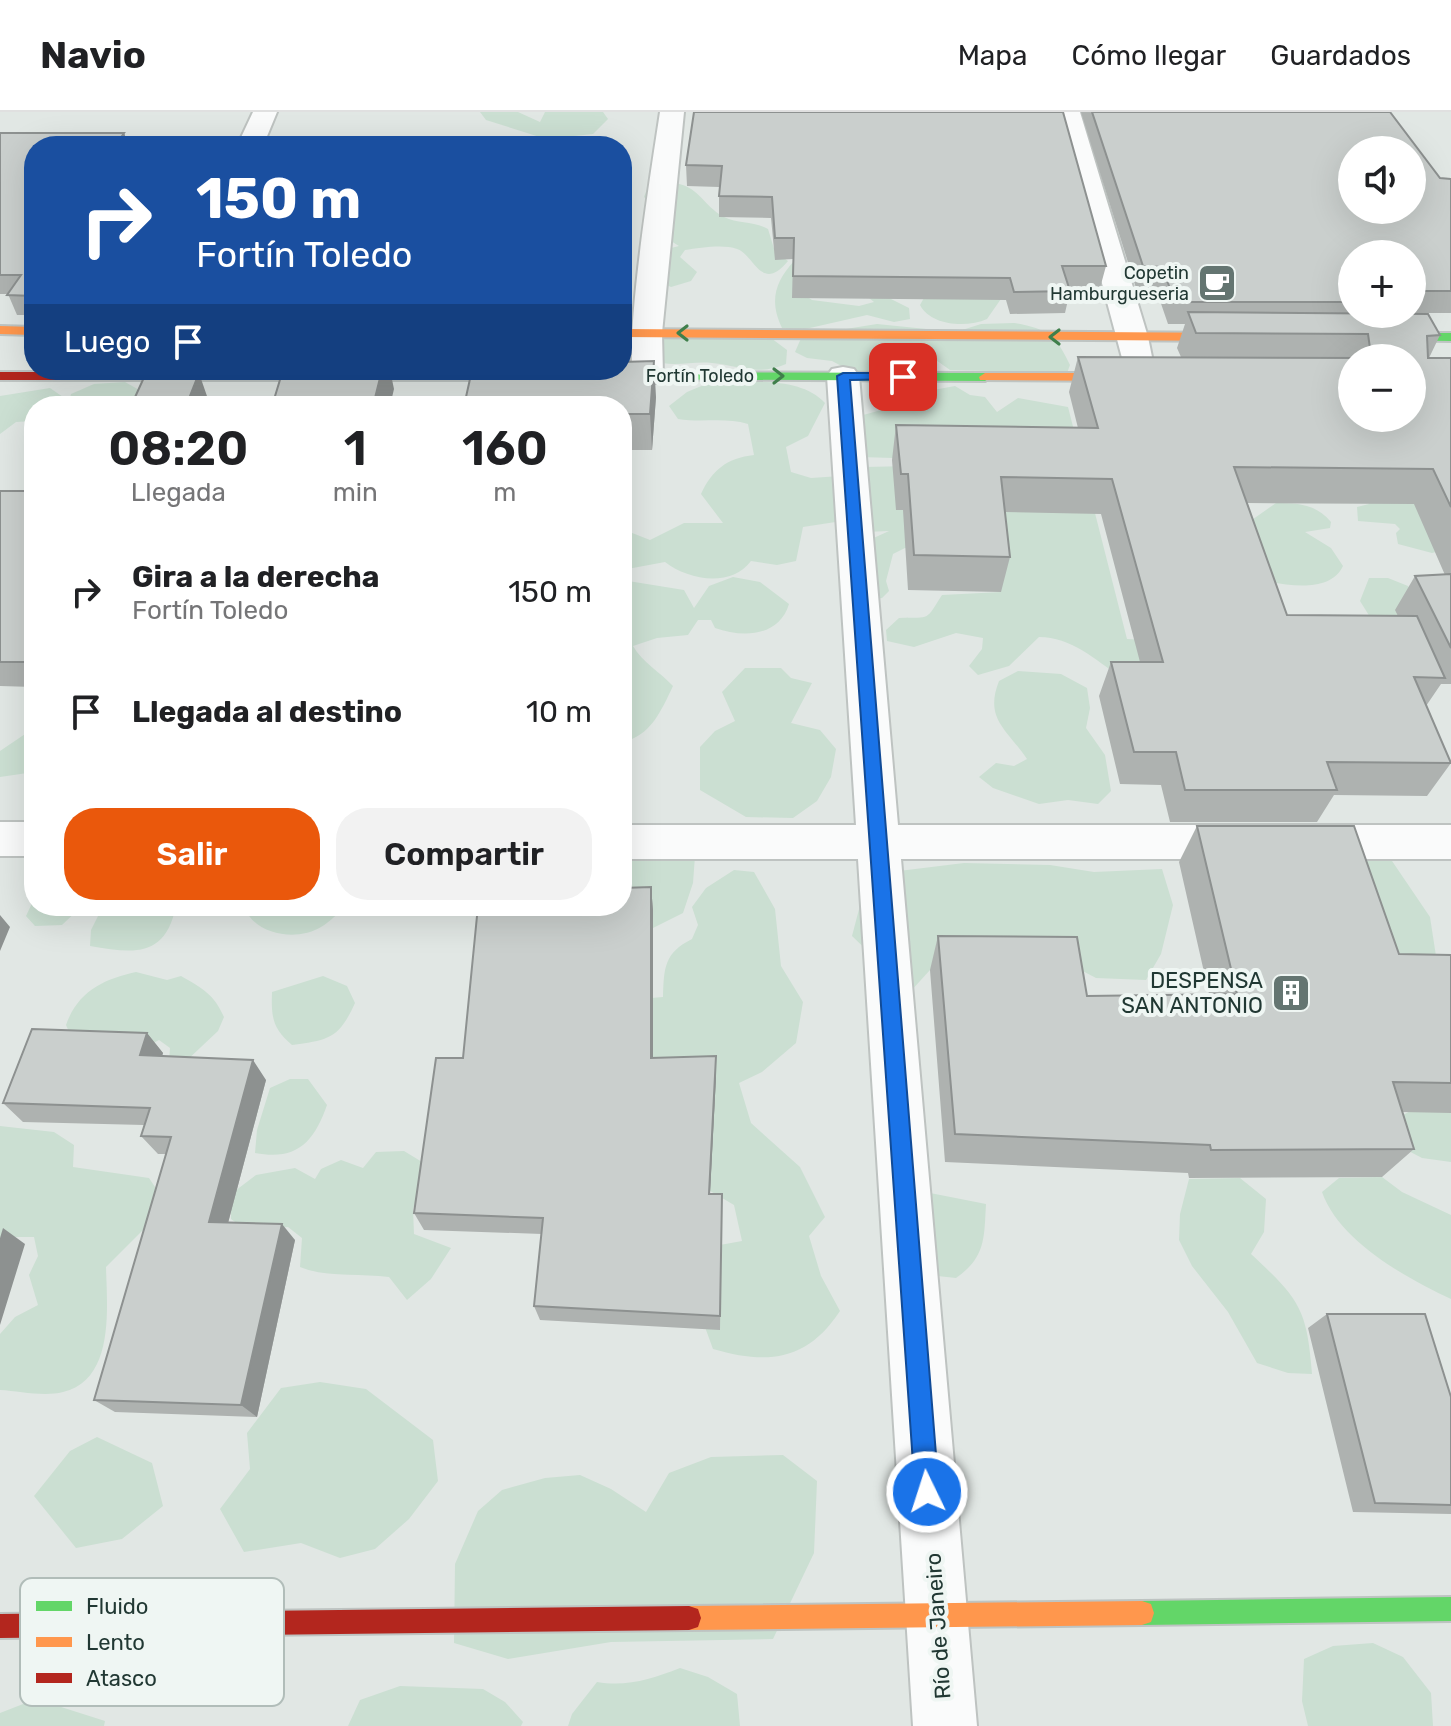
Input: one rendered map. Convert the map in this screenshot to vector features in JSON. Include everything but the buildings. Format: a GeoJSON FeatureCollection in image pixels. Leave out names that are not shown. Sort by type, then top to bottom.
{"type":"FeatureCollection","features":[{"type":"Feature","properties":{"kind":"street"},"geometry":{"type":"LineString","coordinates":[[254,136],[265,112]]}},
{"type":"Feature","properties":{"kind":"street"},"geometry":{"type":"LineString","coordinates":[[647,376],[635,333],[672,112]]}},
{"type":"Feature","properties":{"kind":"street"},"geometry":{"type":"LineString","coordinates":[[1068,112],[1133,337],[1148,378]]}},
{"type":"Feature","properties":{"kind":"street"},"geometry":{"type":"LineString","coordinates":[[0,330],[24,331]]}},
{"type":"Feature","properties":{"kind":"street","name":"Fortín Toledo"},"geometry":{"type":"LineString","coordinates":[[635,333],[1260,337]]}},
{"type":"Feature","properties":{"kind":"street"},"geometry":{"type":"LineString","coordinates":[[1356,337],[1451,337]]}},
{"type":"Feature","properties":{"kind":"street","name":"Fortín Toledo"},"geometry":{"type":"LineString","coordinates":[[0,376],[24,376]]}},
{"type":"Feature","properties":{"kind":"street","name":"Fortín Toledo"},"geometry":{"type":"LineString","coordinates":[[632,376],[1148,378]]}},
{"type":"Feature","properties":{"kind":"street","name":"Río de Janeiro"},"geometry":{"type":"LineString","coordinates":[[843,376],[945,1726]]}},
{"type":"Feature","properties":{"kind":"street"},"geometry":{"type":"LineString","coordinates":[[0,839],[24,839]]}},
{"type":"Feature","properties":{"kind":"street"},"geometry":{"type":"LineString","coordinates":[[632,842],[1451,842]]}},
{"type":"Feature","properties":{"kind":"street"},"geometry":{"type":"LineString","coordinates":[[284,1623],[1451,1609]]}},
{"type":"Feature","properties":{"kind":"street"},"geometry":{"type":"LineString","coordinates":[[0,1626],[20,1626]]}},
{"type":"Feature","properties":{"kind":"green space"},"geometry":{"type":"Polygon","coordinates":[[[480,112],[518,112],[540,122],[545,112],[603,112],[608,119],[593,134],[574,136],[537,136],[486,120],[480,112]]]}},
{"type":"Feature","properties":{"kind":"green space"},"geometry":{"type":"Polygon","coordinates":[[[672,183],[695,191],[724,217],[768,229],[775,252],[788,261],[771,274],[764,273],[737,249],[697,248],[685,250],[680,257],[697,272],[691,281],[671,287],[651,278],[667,249],[679,246],[666,238],[661,212],[644,197],[647,189],[672,183]]]}},
{"type":"Feature","properties":{"kind":"green space"},"geometry":{"type":"Polygon","coordinates":[[[794,261],[806,296],[812,300],[859,306],[874,302],[869,298],[885,296],[909,308],[910,319],[894,322],[867,315],[801,330],[782,328],[776,309],[776,292],[794,261]]]}},
{"type":"Feature","properties":{"kind":"green space"},"geometry":{"type":"Polygon","coordinates":[[[925,296],[1003,296],[987,319],[960,324],[941,321],[925,312],[920,305],[925,296]]]}},
{"type":"Feature","properties":{"kind":"green space"},"geometry":{"type":"Polygon","coordinates":[[[1014,323],[1043,331],[1055,340],[1070,365],[1067,373],[950,370],[936,360],[922,372],[851,371],[832,361],[807,358],[795,352],[802,336],[877,324],[956,332],[981,324],[1014,323]]]}},
{"type":"Feature","properties":{"kind":"green space"},"geometry":{"type":"Polygon","coordinates":[[[771,338],[787,350],[786,364],[757,370],[706,363],[662,363],[656,339],[771,338]]]}},
{"type":"Feature","properties":{"kind":"green space"},"geometry":{"type":"Polygon","coordinates":[[[125,382],[141,391],[142,396],[70,396],[94,384],[125,382]]]}},
{"type":"Feature","properties":{"kind":"green space"},"geometry":{"type":"Polygon","coordinates":[[[711,382],[771,382],[801,388],[825,403],[808,436],[786,447],[791,472],[811,478],[840,476],[842,521],[803,527],[796,561],[777,565],[751,561],[743,570],[721,578],[697,577],[665,562],[632,568],[632,533],[650,540],[684,523],[723,523],[701,494],[710,478],[728,462],[754,455],[748,424],[678,419],[669,406],[687,392],[711,382]]]}},
{"type":"Feature","properties":{"kind":"green space"},"geometry":{"type":"Polygon","coordinates":[[[955,386],[970,395],[985,397],[997,412],[1018,398],[1068,407],[1127,639],[1192,642],[1120,677],[1082,650],[1051,638],[1039,637],[1009,666],[978,675],[969,666],[982,649],[983,638],[956,633],[914,647],[887,641],[886,630],[899,618],[926,616],[942,595],[1001,592],[997,551],[905,548],[893,554],[886,581],[889,591],[882,598],[860,601],[867,541],[889,531],[865,532],[864,467],[1058,463],[860,457],[856,417],[903,404],[928,391],[955,386]]]}},
{"type":"Feature","properties":{"kind":"green space"},"geometry":{"type":"Polygon","coordinates":[[[50,388],[62,396],[24,396],[24,422],[16,422],[0,434],[0,396],[50,388]]]}},
{"type":"Feature","properties":{"kind":"green space"},"geometry":{"type":"Polygon","coordinates":[[[1398,471],[1440,551],[1432,553],[1398,544],[1396,533],[1400,529],[1395,524],[1358,521],[1357,507],[1369,504],[1367,497],[1398,471]]]}},
{"type":"Feature","properties":{"kind":"green space"},"geometry":{"type":"Polygon","coordinates":[[[1276,503],[1306,506],[1319,511],[1331,522],[1330,528],[1305,532],[1331,548],[1343,566],[1336,576],[1326,582],[1301,586],[1250,578],[1239,529],[1276,503]]]}},
{"type":"Feature","properties":{"kind":"green space"},"geometry":{"type":"Polygon","coordinates":[[[733,577],[760,582],[789,604],[777,623],[759,632],[726,631],[715,628],[711,620],[698,620],[688,635],[657,638],[633,646],[673,686],[648,728],[632,739],[632,582],[684,590],[694,608],[709,586],[733,577]]]}},
{"type":"Feature","properties":{"kind":"green space"},"geometry":{"type":"Polygon","coordinates":[[[1369,578],[1388,578],[1408,586],[1412,594],[1403,628],[1370,617],[1360,601],[1369,578]]]}},
{"type":"Feature","properties":{"kind":"green space"},"geometry":{"type":"Polygon","coordinates":[[[745,668],[781,668],[791,678],[812,683],[791,723],[820,730],[836,749],[831,777],[817,801],[793,818],[746,817],[700,790],[700,747],[715,731],[735,721],[722,692],[745,668]]]}},
{"type":"Feature","properties":{"kind":"green space"},"geometry":{"type":"Polygon","coordinates":[[[1018,671],[1061,674],[1087,688],[1090,708],[1086,728],[1105,755],[1111,791],[1098,804],[1068,800],[1039,804],[993,788],[979,777],[996,763],[1014,766],[1027,759],[1000,723],[994,705],[999,681],[1018,671]]]}},
{"type":"Feature","properties":{"kind":"green space"},"geometry":{"type":"Polygon","coordinates":[[[24,735],[24,773],[0,777],[0,751],[24,735]]]}},
{"type":"Feature","properties":{"kind":"green space"},"geometry":{"type":"Polygon","coordinates":[[[632,835],[695,856],[693,883],[683,913],[637,936],[627,916],[632,916],[632,835]]]}},
{"type":"Feature","properties":{"kind":"green space"},"geometry":{"type":"Polygon","coordinates":[[[1315,848],[1390,858],[1430,917],[1436,956],[1376,968],[1315,848]]]}},
{"type":"Feature","properties":{"kind":"green space"},"geometry":{"type":"Polygon","coordinates":[[[964,863],[1050,865],[1094,872],[1162,869],[1173,905],[1161,954],[1146,980],[1096,978],[1075,967],[930,970],[910,992],[852,936],[863,894],[899,871],[964,863]]]}},
{"type":"Feature","properties":{"kind":"green space"},"geometry":{"type":"Polygon","coordinates":[[[734,870],[754,872],[775,909],[781,966],[803,1002],[796,1043],[762,1072],[739,1083],[751,1123],[800,1167],[825,1217],[809,1236],[821,1276],[840,1311],[814,1340],[785,1355],[769,1357],[751,1357],[713,1349],[694,1297],[709,1247],[742,1241],[734,1205],[700,1185],[617,1001],[663,997],[667,962],[676,950],[692,939],[698,925],[692,907],[706,888],[734,870]]]}},
{"type":"Feature","properties":{"kind":"green space"},"geometry":{"type":"Polygon","coordinates":[[[26,916],[71,916],[62,925],[35,926],[26,916]]]}},
{"type":"Feature","properties":{"kind":"green space"},"geometry":{"type":"Polygon","coordinates":[[[98,916],[173,916],[164,936],[145,948],[120,950],[90,946],[91,930],[98,916]]]}},
{"type":"Feature","properties":{"kind":"green space"},"geometry":{"type":"Polygon","coordinates":[[[249,916],[335,916],[321,927],[300,934],[277,933],[256,924],[249,916]]]}},
{"type":"Feature","properties":{"kind":"green space"},"geometry":{"type":"Polygon","coordinates":[[[136,972],[167,980],[181,976],[207,992],[220,1009],[224,1017],[218,1031],[184,1063],[169,1062],[170,1048],[159,1040],[137,1052],[73,1041],[66,1025],[85,995],[113,978],[136,972]]]}},
{"type":"Feature","properties":{"kind":"green space"},"geometry":{"type":"Polygon","coordinates":[[[323,976],[347,986],[355,1003],[344,1024],[332,1035],[292,1045],[274,1022],[272,992],[323,976]]]}},
{"type":"Feature","properties":{"kind":"green space"},"geometry":{"type":"Polygon","coordinates":[[[290,1079],[308,1079],[327,1105],[322,1118],[310,1139],[293,1151],[270,1155],[255,1153],[257,1130],[270,1088],[290,1079]]]}},
{"type":"Feature","properties":{"kind":"green space"},"geometry":{"type":"Polygon","coordinates":[[[1414,1109],[1451,1112],[1451,1162],[1422,1158],[1401,1147],[1394,1120],[1414,1109]]]}},
{"type":"Feature","properties":{"kind":"green space"},"geometry":{"type":"Polygon","coordinates":[[[0,1126],[54,1132],[74,1145],[73,1167],[149,1178],[159,1193],[148,1225],[106,1267],[107,1321],[100,1358],[92,1373],[80,1385],[63,1392],[40,1394],[0,1390],[0,1334],[15,1317],[38,1305],[29,1275],[38,1256],[34,1237],[0,1237],[0,1126]]]}},
{"type":"Feature","properties":{"kind":"green space"},"geometry":{"type":"Polygon","coordinates":[[[404,1151],[427,1165],[413,1209],[414,1234],[451,1248],[431,1279],[407,1300],[389,1277],[332,1274],[300,1267],[302,1238],[288,1227],[246,1230],[231,1219],[231,1194],[256,1175],[295,1168],[315,1179],[321,1169],[341,1160],[363,1168],[376,1152],[404,1151]]]}},
{"type":"Feature","properties":{"kind":"green space"},"geometry":{"type":"Polygon","coordinates":[[[1382,1177],[1402,1192],[1451,1215],[1451,1299],[1395,1269],[1358,1242],[1331,1210],[1322,1192],[1339,1178],[1382,1177]]]}},
{"type":"Feature","properties":{"kind":"green space"},"geometry":{"type":"Polygon","coordinates":[[[1240,1178],[1266,1199],[1264,1232],[1251,1254],[1280,1282],[1298,1306],[1307,1334],[1312,1374],[1288,1373],[1257,1363],[1228,1312],[1192,1266],[1179,1240],[1180,1214],[1189,1179],[1240,1178]]]}},
{"type":"Feature","properties":{"kind":"green space"},"geometry":{"type":"Polygon","coordinates":[[[925,1192],[986,1204],[982,1246],[973,1262],[956,1278],[910,1273],[925,1192]]]}},
{"type":"Feature","properties":{"kind":"green space"},"geometry":{"type":"Polygon","coordinates":[[[320,1382],[366,1389],[433,1440],[438,1481],[409,1519],[375,1549],[340,1558],[301,1543],[244,1552],[220,1509],[250,1469],[247,1433],[281,1388],[320,1382]]]}},
{"type":"Feature","properties":{"kind":"green space"},"geometry":{"type":"Polygon","coordinates":[[[97,1437],[152,1463],[163,1506],[122,1539],[76,1548],[34,1496],[70,1451],[97,1437]]]}},
{"type":"Feature","properties":{"kind":"green space"},"geometry":{"type":"Polygon","coordinates":[[[783,1455],[817,1481],[814,1553],[773,1639],[611,1642],[508,1659],[454,1643],[455,1564],[478,1511],[502,1490],[545,1478],[580,1475],[611,1489],[646,1512],[669,1473],[711,1457],[783,1455]]]}},
{"type":"Feature","properties":{"kind":"green space"},"geometry":{"type":"Polygon","coordinates":[[[1373,1643],[1403,1657],[1431,1693],[1433,1726],[1308,1726],[1302,1701],[1304,1659],[1333,1646],[1373,1643]]]}},
{"type":"Feature","properties":{"kind":"green space"},"geometry":{"type":"Polygon","coordinates":[[[680,1668],[708,1677],[737,1694],[740,1726],[568,1726],[572,1714],[597,1682],[639,1681],[680,1668]]]}},
{"type":"Feature","properties":{"kind":"green space"},"geometry":{"type":"Polygon","coordinates":[[[400,1686],[483,1689],[505,1702],[523,1722],[521,1726],[348,1726],[360,1700],[400,1686]]]}},
{"type":"Feature","properties":{"kind":"green space"},"geometry":{"type":"Polygon","coordinates":[[[20,1705],[58,1706],[105,1721],[104,1726],[0,1726],[0,1713],[20,1705]]]}},
{"type":"Feature","properties":{"kind":"traffic: fast"},"geometry":{"type":"LineString","coordinates":[[1381,337],[1451,337]]}},
{"type":"Feature","properties":{"kind":"traffic: fast"},"geometry":{"type":"LineString","coordinates":[[632,376],[985,377]]}},
{"type":"Feature","properties":{"kind":"traffic: fast"},"geometry":{"type":"LineString","coordinates":[[1142,1613],[1451,1609]]}},
{"type":"Feature","properties":{"kind":"traffic: slow"},"geometry":{"type":"LineString","coordinates":[[0,330],[24,331]]}},
{"type":"Feature","properties":{"kind":"traffic: slow"},"geometry":{"type":"LineString","coordinates":[[632,333],[1241,337]]}},
{"type":"Feature","properties":{"kind":"traffic: slow"},"geometry":{"type":"LineString","coordinates":[[985,377],[1134,377]]}},
{"type":"Feature","properties":{"kind":"traffic: slow"},"geometry":{"type":"LineString","coordinates":[[689,1618],[1142,1613]]}},
{"type":"Feature","properties":{"kind":"traffic: jam"},"geometry":{"type":"LineString","coordinates":[[0,376],[24,376]]}},
{"type":"Feature","properties":{"kind":"traffic: jam"},"geometry":{"type":"LineString","coordinates":[[284,1623],[689,1618]]}},
{"type":"Feature","properties":{"kind":"traffic: jam"},"geometry":{"type":"LineString","coordinates":[[0,1626],[20,1626]]}},
{"type":"Feature","properties":{"kind":"place","name":"Copetin Hamburgueseria"},"geometry":{"type":"Point","coordinates":[1217,283]}},
{"type":"Feature","properties":{"kind":"place","name":"DESPENSA SAN ANTONIO"},"geometry":{"type":"Point","coordinates":[1291,993]}},
{"type":"Feature","properties":{"kind":"route"},"geometry":{"type":"LineString","coordinates":[[903,377],[843,376],[927,1492]]}}]}
